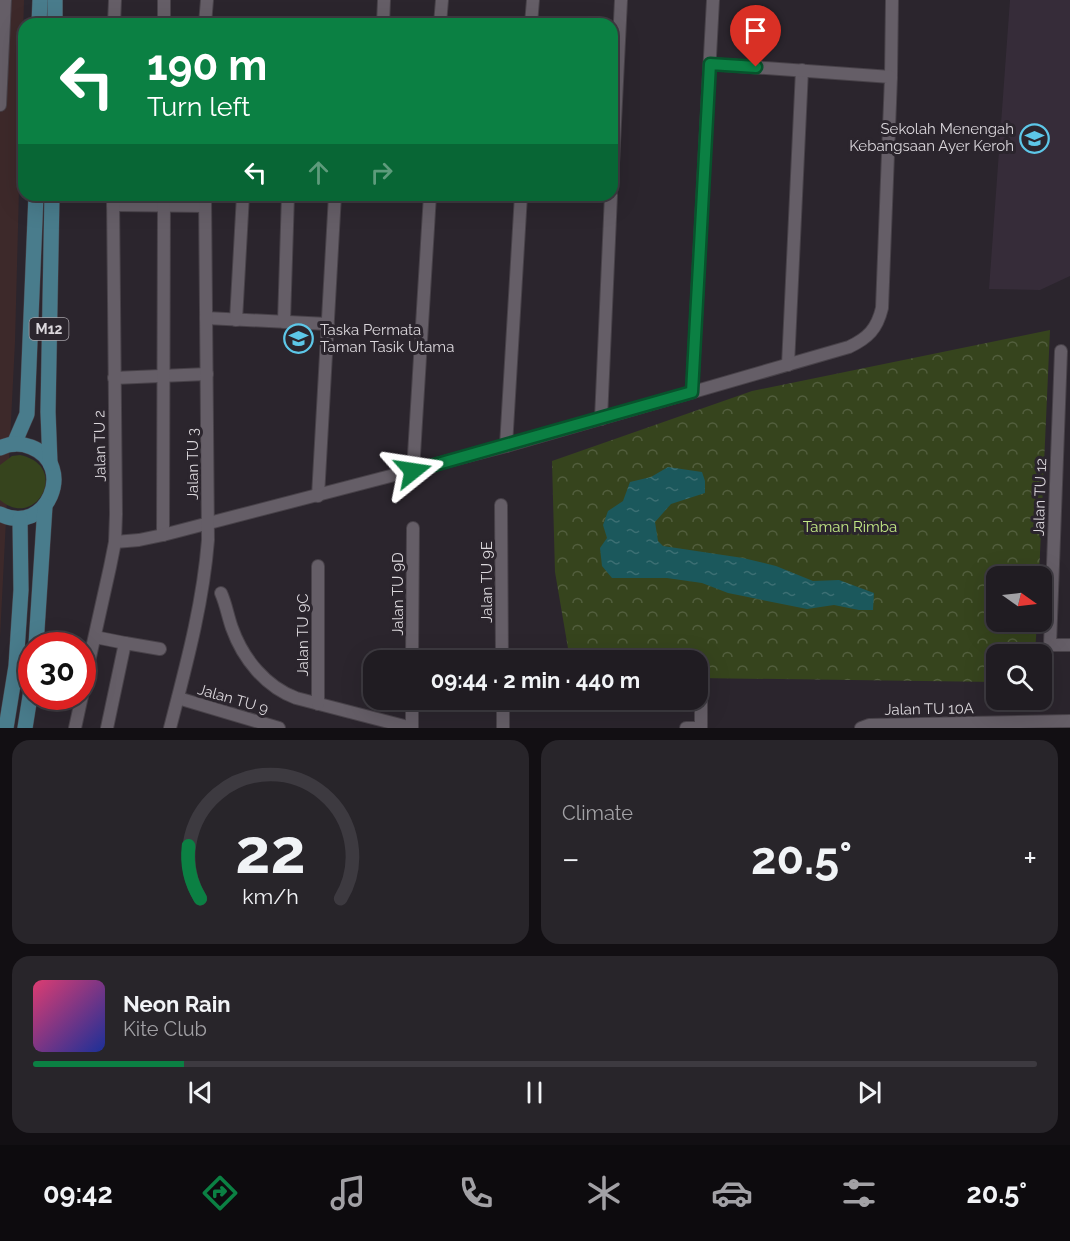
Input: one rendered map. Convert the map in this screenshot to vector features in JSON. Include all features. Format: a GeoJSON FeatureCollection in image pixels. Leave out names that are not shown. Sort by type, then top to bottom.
{"type":"FeatureCollection","features":[{"type":"Feature","properties":{"kind":"main road"},"geometry":{"type":"LineString","coordinates":[[39,18],[40,0]]}},
{"type":"Feature","properties":{"kind":"main road"},"geometry":{"type":"LineString","coordinates":[[55,0],[55,18]]}},
{"type":"Feature","properties":{"kind":"main road","name":"M12"},"geometry":{"type":"LineString","coordinates":[[7,446],[27,414],[36,201]]}},
{"type":"Feature","properties":{"kind":"main road","name":"M12"},"geometry":{"type":"LineString","coordinates":[[50,463],[48,412],[52,201]]}},
{"type":"Feature","properties":{"kind":"main road","name":"M12"},"geometry":{"type":"LineString","coordinates":[[7,446],[25,444],[35,448],[44,454],[54,474],[51,496],[45,506],[37,632]]}},
{"type":"Feature","properties":{"kind":"main road"},"geometry":{"type":"LineString","coordinates":[[0,514],[7,518],[20,519],[38,513],[45,506]]}},
{"type":"Feature","properties":{"kind":"main road"},"geometry":{"type":"LineString","coordinates":[[6,728],[16,666],[21,590],[20,519]]}},
{"type":"Feature","properties":{"kind":"main road"},"geometry":{"type":"LineString","coordinates":[[25,728],[28,710]]}},
{"type":"Feature","properties":{"kind":"street"},"geometry":{"type":"LineString","coordinates":[[0,105],[4,0]]}},
{"type":"Feature","properties":{"kind":"street"},"geometry":{"type":"LineString","coordinates":[[114,18],[115,0]]}},
{"type":"Feature","properties":{"kind":"street"},"geometry":{"type":"LineString","coordinates":[[164,0],[164,18]]}},
{"type":"Feature","properties":{"kind":"street"},"geometry":{"type":"LineString","coordinates":[[206,18],[207,0]]}},
{"type":"Feature","properties":{"kind":"street"},"geometry":{"type":"LineString","coordinates":[[383,18],[384,0]]}},
{"type":"Feature","properties":{"kind":"street"},"geometry":{"type":"LineString","coordinates":[[440,18],[442,0]]}},
{"type":"Feature","properties":{"kind":"street"},"geometry":{"type":"LineString","coordinates":[[532,18],[533,0]]}},
{"type":"Feature","properties":{"kind":"street"},"geometry":{"type":"LineString","coordinates":[[618,61],[621,0]]}},
{"type":"Feature","properties":{"kind":"street"},"geometry":{"type":"LineString","coordinates":[[692,392],[713,0]]}},
{"type":"Feature","properties":{"kind":"street"},"geometry":{"type":"LineString","coordinates":[[115,542],[163,535],[506,446],[861,341],[872,333],[882,308],[892,0]]}},
{"type":"Feature","properties":{"kind":"street"},"geometry":{"type":"LineString","coordinates":[[710,64],[891,77]]}},
{"type":"Feature","properties":{"kind":"street"},"geometry":{"type":"LineString","coordinates":[[788,364],[802,70]]}},
{"type":"Feature","properties":{"kind":"street","name":"Jalan TU 2"},"geometry":{"type":"LineString","coordinates":[[96,632],[115,542],[113,201]]}},
{"type":"Feature","properties":{"kind":"street"},"geometry":{"type":"LineString","coordinates":[[163,535],[164,201]]}},
{"type":"Feature","properties":{"kind":"street","name":"Jalan TU 3"},"geometry":{"type":"LineString","coordinates":[[170,728],[206,562],[208,523],[205,201]]}},
{"type":"Feature","properties":{"kind":"street"},"geometry":{"type":"LineString","coordinates":[[236,320],[243,201]]}},
{"type":"Feature","properties":{"kind":"street"},"geometry":{"type":"LineString","coordinates":[[284,322],[288,201]]}},
{"type":"Feature","properties":{"kind":"street"},"geometry":{"type":"LineString","coordinates":[[318,496],[336,201]]}},
{"type":"Feature","properties":{"kind":"street"},"geometry":{"type":"LineString","coordinates":[[413,471],[430,201]]}},
{"type":"Feature","properties":{"kind":"street"},"geometry":{"type":"LineString","coordinates":[[506,446],[521,201]]}},
{"type":"Feature","properties":{"kind":"street"},"geometry":{"type":"LineString","coordinates":[[601,419],[612,201]]}},
{"type":"Feature","properties":{"kind":"street"},"geometry":{"type":"LineString","coordinates":[[206,318],[328,324]]}},
{"type":"Feature","properties":{"kind":"street","name":"Jalan TU 12"},"geometry":{"type":"LineString","coordinates":[[1061,351],[1050,645],[1070,645]]}},
{"type":"Feature","properties":{"kind":"street"},"geometry":{"type":"LineString","coordinates":[[114,378],[207,374]]}},
{"type":"Feature","properties":{"kind":"street","name":"Jalan TU 9E"},"geometry":{"type":"LineString","coordinates":[[501,505],[502,650]]}},
{"type":"Feature","properties":{"kind":"street","name":"Jalan TU 9D"},"geometry":{"type":"LineString","coordinates":[[412,650],[413,528]]}},
{"type":"Feature","properties":{"kind":"street","name":"Jalan TU 9C"},"geometry":{"type":"LineString","coordinates":[[318,566],[318,704]]}},
{"type":"Feature","properties":{"kind":"street"},"geometry":{"type":"LineString","coordinates":[[221,593],[238,644],[257,670],[282,693],[412,728],[412,710]]}},
{"type":"Feature","properties":{"kind":"street"},"geometry":{"type":"LineString","coordinates":[[96,637],[160,650]]}},
{"type":"Feature","properties":{"kind":"street"},"geometry":{"type":"LineString","coordinates":[[107,728],[124,643]]}},
{"type":"Feature","properties":{"kind":"street","name":"Jalan TU 9"},"geometry":{"type":"LineString","coordinates":[[178,698],[254,724],[279,728]]}},
{"type":"Feature","properties":{"kind":"street","name":"Jalan TU 2"},"geometry":{"type":"LineString","coordinates":[[76,728],[79,710]]}},
{"type":"Feature","properties":{"kind":"street"},"geometry":{"type":"LineString","coordinates":[[503,710],[503,728]]}},
{"type":"Feature","properties":{"kind":"street"},"geometry":{"type":"LineString","coordinates":[[686,728],[701,728],[701,710]]}},
{"type":"Feature","properties":{"kind":"street","name":"Jalan TU 10A"},"geometry":{"type":"LineString","coordinates":[[861,728],[869,725],[1042,725],[1070,721]]}},
{"type":"Feature","properties":{"kind":"shaded area"},"geometry":{"type":"Polygon","coordinates":[[[0,0],[24,0],[24,18],[18,18],[19,201],[15,342],[0,638],[0,0]]]}},
{"type":"Feature","properties":{"kind":"shaded area","name":"Sekolah Menengah Kebangsaan Ayer Keroh"},"geometry":{"type":"Polygon","coordinates":[[[1010,0],[1070,0],[1070,276],[1040,290],[989,289],[1010,0]]]}},
{"type":"Feature","properties":{"kind":"green space","name":"Taman Rimba"},"geometry":{"type":"Polygon","coordinates":[[[1050,330],[1039,566],[986,566],[986,632],[1036,632],[1036,644],[986,644],[986,682],[708,678],[708,650],[568,650],[555,572],[552,461],[752,391],[1050,330]]]}},
{"type":"Feature","properties":{"kind":"green space"},"geometry":{"type":"Polygon","coordinates":[[[20,455],[35,461],[43,471],[46,482],[43,493],[36,502],[25,508],[13,507],[0,500],[0,465],[12,456],[20,455]]]}},
{"type":"Feature","properties":{"kind":"water"},"geometry":{"type":"Polygon","coordinates":[[[668,467],[702,472],[705,493],[671,504],[655,522],[658,541],[663,546],[743,558],[776,566],[813,581],[839,580],[874,593],[873,610],[834,605],[807,609],[728,593],[702,583],[667,578],[612,578],[602,566],[600,548],[607,538],[603,525],[608,511],[623,501],[630,482],[651,477],[668,467]]]}},
{"type":"Feature","properties":{"kind":"place","name":"Sekolah Menengah Kebangsaan Ayer Keroh"},"geometry":{"type":"Point","coordinates":[1035,138]}},
{"type":"Feature","properties":{"kind":"place","name":"Taska Permata Taman Tasik Utama"},"geometry":{"type":"Point","coordinates":[299,339]}},
{"type":"Feature","properties":{"kind":"route"},"geometry":{"type":"LineString","coordinates":[[413,471],[692,392],[710,64],[756,67]]}}]}
